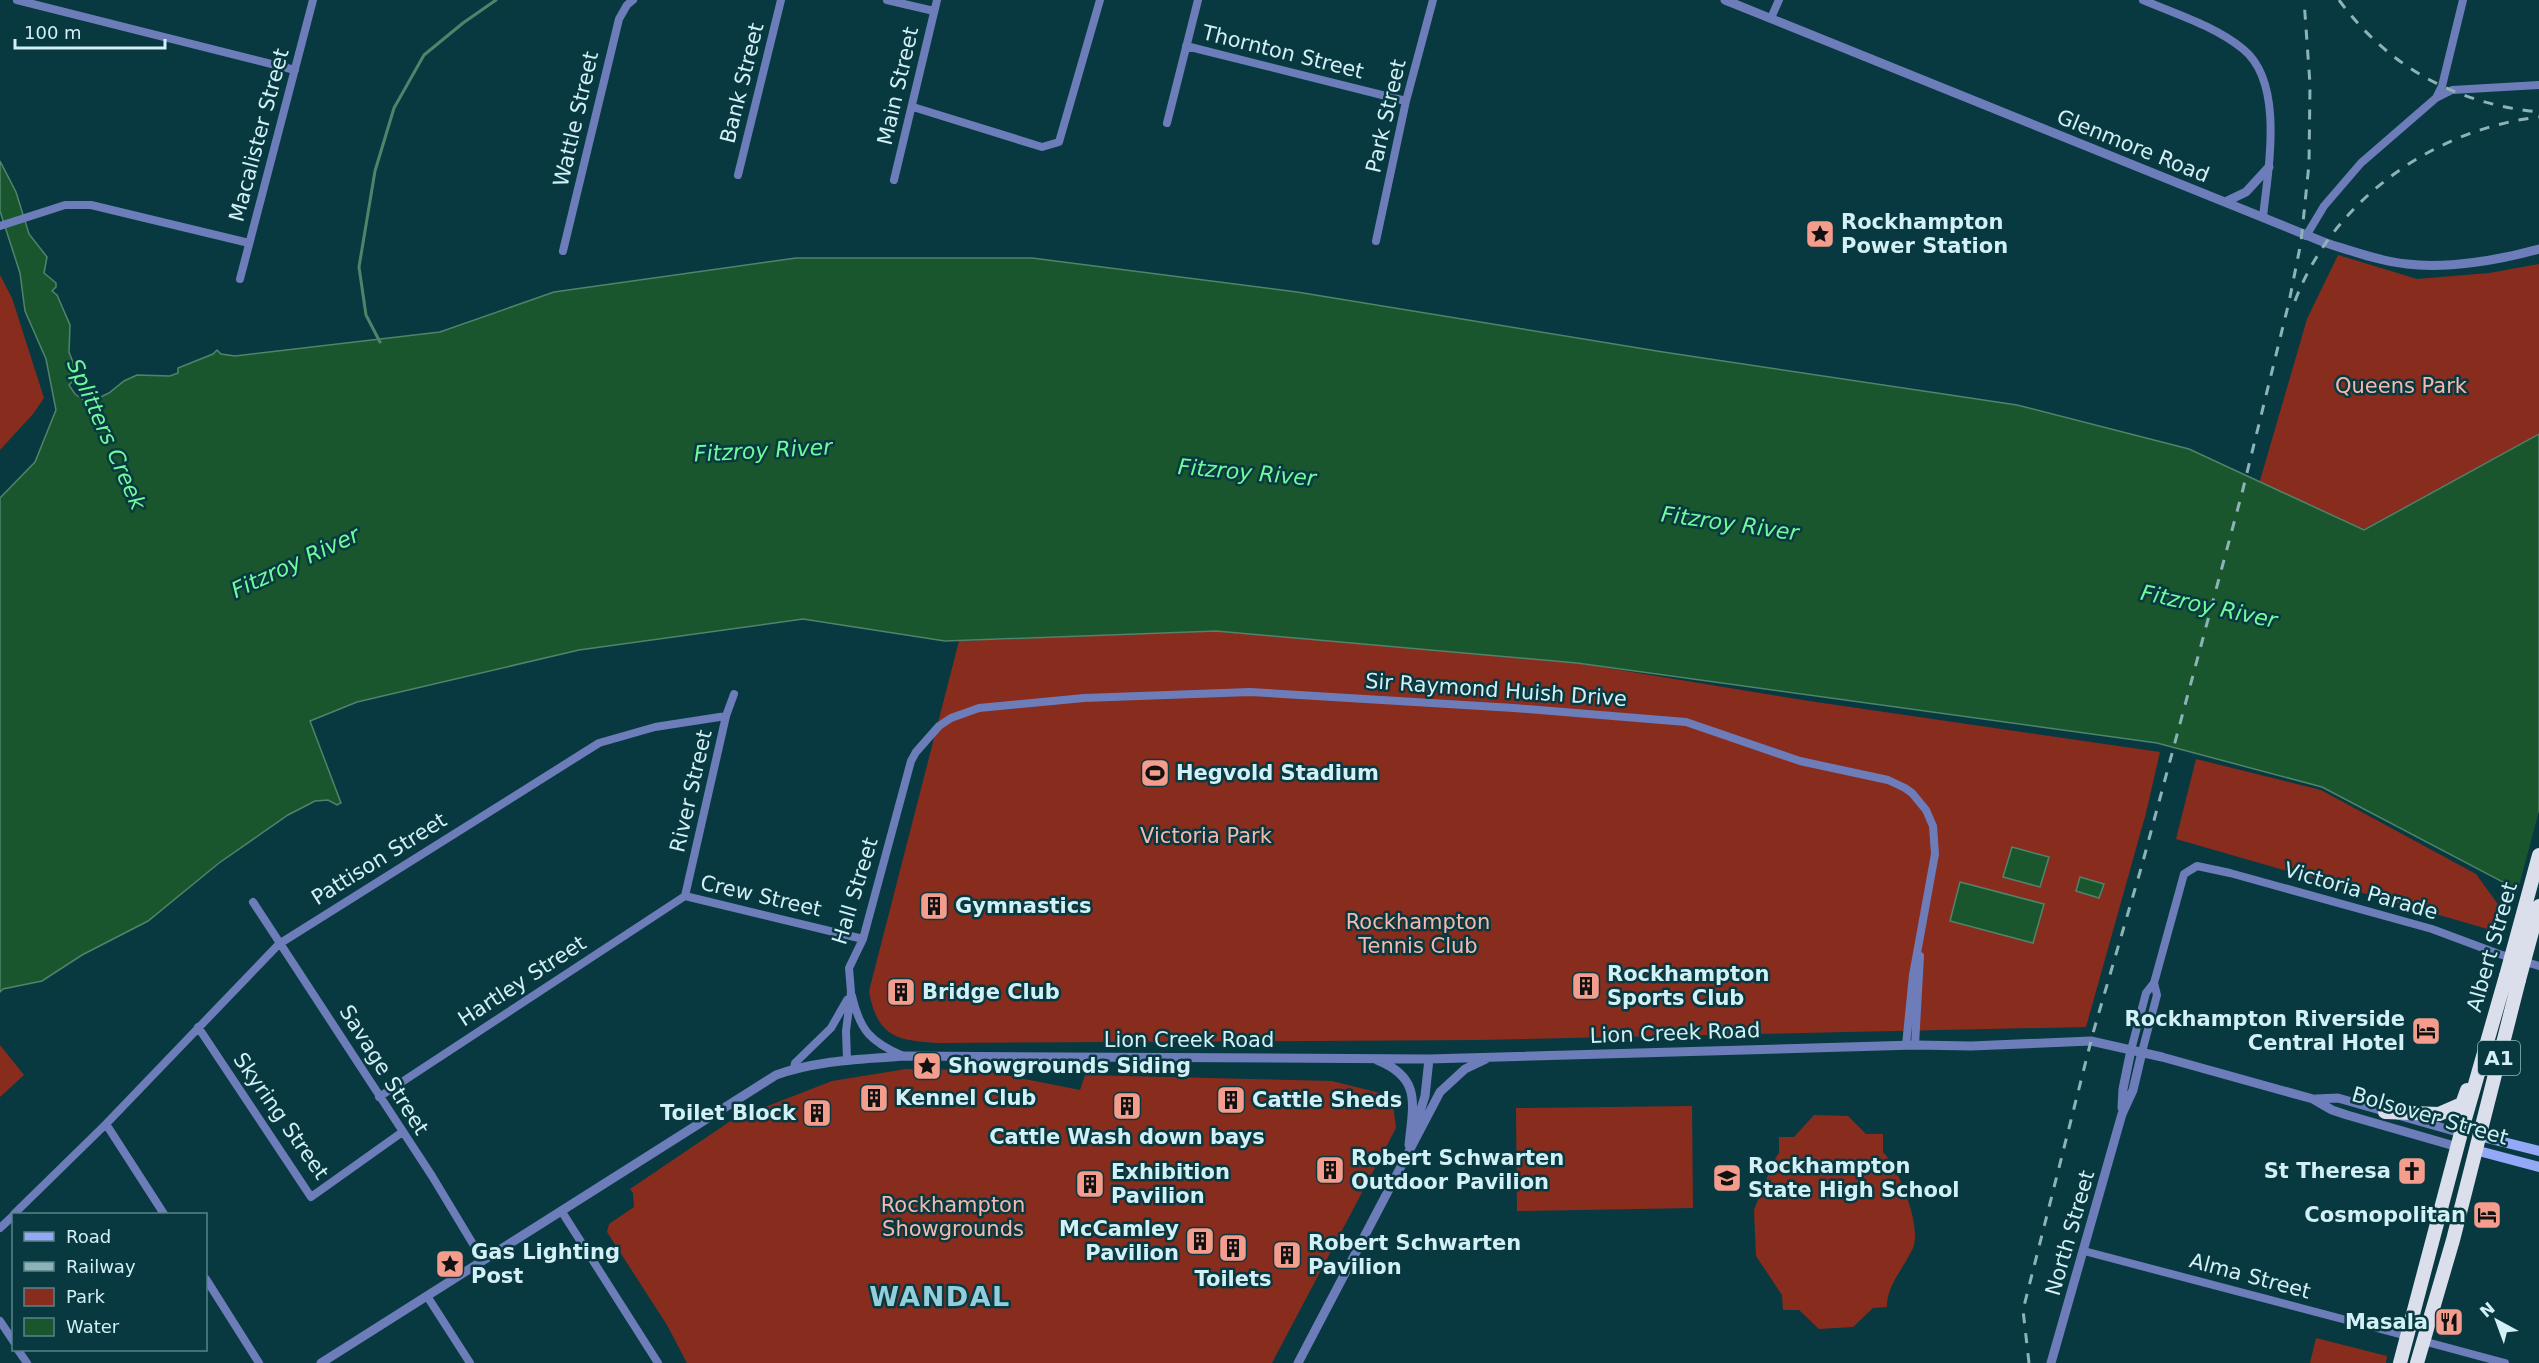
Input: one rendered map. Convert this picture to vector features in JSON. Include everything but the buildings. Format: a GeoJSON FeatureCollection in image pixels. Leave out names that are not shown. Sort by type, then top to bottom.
{"type":"FeatureCollection","features":[{"type":"Feature","properties":{"kind":"highway","name":"Albert Street"},"geometry":{"type":"LineString","coordinates":[[2417,1363],[2453,1240],[2479,1136],[2539,855]]}},
{"type":"Feature","properties":{"kind":"highway","name":"Albert Street"},"geometry":{"type":"LineString","coordinates":[[2400,1363],[2486,1041],[2513,978],[2539,906]]}},
{"type":"Feature","properties":{"kind":"highway"},"geometry":{"type":"LineString","coordinates":[[2385,1112],[2439,1114],[2462,1104],[2486,1041]]}},
{"type":"Feature","properties":{"kind":"highway","name":"Bolsover Street"},"geometry":{"type":"LineString","coordinates":[[2459,1140],[2479,1136]]}},
{"type":"Feature","properties":{"kind":"highway","name":"Bolsover Street"},"geometry":{"type":"LineString","coordinates":[[2459,1140],[2475,1150]]}},
{"type":"Feature","properties":{"kind":"main road","name":"Bolsover Street"},"geometry":{"type":"LineString","coordinates":[[2479,1136],[2539,1151]]}},
{"type":"Feature","properties":{"kind":"main road","name":"Bolsover Street"},"geometry":{"type":"LineString","coordinates":[[2475,1150],[2539,1167]]}},
{"type":"Feature","properties":{"kind":"street"},"geometry":{"type":"LineString","coordinates":[[17,0],[295,70]]}},
{"type":"Feature","properties":{"kind":"street","name":"Macalister Street"},"geometry":{"type":"LineString","coordinates":[[240,279],[313,0]]}},
{"type":"Feature","properties":{"kind":"street","name":"Wattle Street"},"geometry":{"type":"LineString","coordinates":[[563,251],[619,19],[627,5],[633,0]]}},
{"type":"Feature","properties":{"kind":"street","name":"Bank Street"},"geometry":{"type":"LineString","coordinates":[[738,175],[781,0]]}},
{"type":"Feature","properties":{"kind":"street"},"geometry":{"type":"LineString","coordinates":[[887,0],[934,11]]}},
{"type":"Feature","properties":{"kind":"street","name":"Main Street"},"geometry":{"type":"LineString","coordinates":[[894,180],[937,0]]}},
{"type":"Feature","properties":{"kind":"street"},"geometry":{"type":"LineString","coordinates":[[913,106],[1042,147],[1059,142],[1100,0]]}},
{"type":"Feature","properties":{"kind":"street"},"geometry":{"type":"LineString","coordinates":[[1167,123],[1198,0]]}},
{"type":"Feature","properties":{"kind":"street","name":"Park Street"},"geometry":{"type":"LineString","coordinates":[[1376,241],[1406,101],[1433,0]]}},
{"type":"Feature","properties":{"kind":"street","name":"Glenmore Road"},"geometry":{"type":"LineString","coordinates":[[1725,0],[2306,236],[2364,255],[2408,264],[2480,262],[2539,249]]}},
{"type":"Feature","properties":{"kind":"street"},"geometry":{"type":"LineString","coordinates":[[1772,18],[1779,0]]}},
{"type":"Feature","properties":{"kind":"street"},"geometry":{"type":"LineString","coordinates":[[2143,0],[2225,37],[2242,48],[2254,60],[2266,84],[2271,134],[2263,217]]}},
{"type":"Feature","properties":{"kind":"street"},"geometry":{"type":"LineString","coordinates":[[2436,98],[2442,86],[2463,0]]}},
{"type":"Feature","properties":{"kind":"street","name":"Thornton Street"},"geometry":{"type":"LineString","coordinates":[[1186,46],[1406,101]]}},
{"type":"Feature","properties":{"kind":"street"},"geometry":{"type":"LineString","coordinates":[[2306,236],[2324,206],[2361,163],[2436,98],[2452,90],[2539,86]]}},
{"type":"Feature","properties":{"kind":"street"},"geometry":{"type":"LineString","coordinates":[[2225,202],[2247,192],[2269,167]]}},
{"type":"Feature","properties":{"kind":"street"},"geometry":{"type":"LineString","coordinates":[[0,226],[65,205],[91,205],[249,243]]}},
{"type":"Feature","properties":{"kind":"street","name":"Sir Raymond Huish Drive"},"geometry":{"type":"LineString","coordinates":[[927,738],[951,718],[979,708],[1084,698],[1243,692],[1514,708],[1693,723],[1800,761],[1888,780],[1912,793],[1926,810],[1935,838],[1935,854],[1920,933],[1910,1045]]}},
{"type":"Feature","properties":{"kind":"street","name":"River Street"},"geometry":{"type":"LineString","coordinates":[[685,896],[726,716],[734,694]]}},
{"type":"Feature","properties":{"kind":"street","name":"Pattison Street"},"geometry":{"type":"LineString","coordinates":[[16,1213],[106,1124],[279,944],[599,743],[655,727],[726,716]]}},
{"type":"Feature","properties":{"kind":"street","name":"Hall Street"},"geometry":{"type":"LineString","coordinates":[[847,1060],[846,1031],[851,992],[849,968],[863,939],[911,761],[927,738]]}},
{"type":"Feature","properties":{"kind":"street","name":"Victoria Parade"},"geometry":{"type":"LineString","coordinates":[[2180,886],[2184,874],[2197,866],[2230,873],[2432,929],[2539,966]]}},
{"type":"Feature","properties":{"kind":"street","name":"North Street"},"geometry":{"type":"LineString","coordinates":[[2122,1113],[2122,1089],[2131,1050],[2146,993],[2154,982],[2180,886]]}},
{"type":"Feature","properties":{"kind":"street","name":"Crew Street"},"geometry":{"type":"LineString","coordinates":[[685,896],[863,939]]}},
{"type":"Feature","properties":{"kind":"street","name":"Hartley Street"},"geometry":{"type":"LineString","coordinates":[[379,1096],[685,896]]}},
{"type":"Feature","properties":{"kind":"street","name":"Savage Street"},"geometry":{"type":"LineString","coordinates":[[253,902],[334,1024],[401,1133],[432,1176],[482,1259]]}},
{"type":"Feature","properties":{"kind":"street","name":"North Street"},"geometry":{"type":"LineString","coordinates":[[2051,1363],[2122,1113],[2133,1090],[2157,995],[2154,982]]}},
{"type":"Feature","properties":{"kind":"street"},"geometry":{"type":"LineString","coordinates":[[851,992],[858,1020],[871,1038],[884,1048],[903,1056]]}},
{"type":"Feature","properties":{"kind":"street"},"geometry":{"type":"LineString","coordinates":[[794,1068],[795,1063],[831,1028],[851,992]]}},
{"type":"Feature","properties":{"kind":"street","name":"Skyring Street"},"geometry":{"type":"LineString","coordinates":[[198,1027],[311,1197],[401,1133]]}},
{"type":"Feature","properties":{"kind":"street","name":"Lion Creek Road"},"geometry":{"type":"LineString","coordinates":[[321,1363],[776,1075],[794,1068],[847,1060],[903,1056],[1429,1059],[2091,1041],[2142,1052]]}},
{"type":"Feature","properties":{"kind":"street","name":"Bolsover Street"},"geometry":{"type":"LineString","coordinates":[[2142,1052],[2313,1099],[2348,1115],[2459,1140]]}},
{"type":"Feature","properties":{"kind":"street"},"geometry":{"type":"LineString","coordinates":[[1298,1363],[1408,1151],[1445,1086],[1464,1069],[1492,1056]]}},
{"type":"Feature","properties":{"kind":"street"},"geometry":{"type":"LineString","coordinates":[[1371,1058],[1397,1069],[1404,1076],[1411,1090],[1413,1104],[1408,1151]]}},
{"type":"Feature","properties":{"kind":"street"},"geometry":{"type":"LineString","coordinates":[[1408,1151],[1425,1096],[1429,1059]]}},
{"type":"Feature","properties":{"kind":"street","name":"Bolsover Street"},"geometry":{"type":"LineString","coordinates":[[2313,1099],[2338,1098],[2385,1112],[2459,1140]]}},
{"type":"Feature","properties":{"kind":"street"},"geometry":{"type":"LineString","coordinates":[[106,1124],[163,1213]]}},
{"type":"Feature","properties":{"kind":"street"},"geometry":{"type":"LineString","coordinates":[[562,1212],[658,1363]]}},
{"type":"Feature","properties":{"kind":"street","name":"Pattison Street"},"geometry":{"type":"LineString","coordinates":[[0,1228],[12,1217]]}},
{"type":"Feature","properties":{"kind":"street","name":"Alma Street"},"geometry":{"type":"LineString","coordinates":[[2084,1251],[2407,1336]]}},
{"type":"Feature","properties":{"kind":"street"},"geometry":{"type":"LineString","coordinates":[[207,1281],[260,1363]]}},
{"type":"Feature","properties":{"kind":"street"},"geometry":{"type":"LineString","coordinates":[[427,1296],[470,1363]]}},
{"type":"Feature","properties":{"kind":"street"},"geometry":{"type":"LineString","coordinates":[[0,1321],[12,1339]]}},
{"type":"Feature","properties":{"kind":"street"},"geometry":{"type":"LineString","coordinates":[[2423,1341],[2505,1363]]}},
{"type":"Feature","properties":{"kind":"green space","name":"Queens Park"},"geometry":{"type":"Polygon","coordinates":[[[2338,255],[2417,279],[2489,273],[2539,264],[2539,434],[2364,529],[2259,484],[2307,319],[2338,255]]]}},
{"type":"Feature","properties":{"kind":"green space"},"geometry":{"type":"Polygon","coordinates":[[[0,275],[12,298],[44,398],[33,414],[0,450],[0,275]]]}},
{"type":"Feature","properties":{"kind":"green space","name":"Victoria Park"},"geometry":{"type":"Polygon","coordinates":[[[1216,631],[1577,663],[1809,701],[2160,752],[2146,813],[2086,1027],[1480,1040],[940,1043],[901,1038],[891,1034],[877,1018],[869,991],[959,641],[1216,631]]]}},
{"type":"Feature","properties":{"kind":"green space"},"geometry":{"type":"Polygon","coordinates":[[[2196,759],[2321,790],[2476,874],[2500,907],[2491,930],[2176,839],[2196,759]]]}},
{"type":"Feature","properties":{"kind":"green space"},"geometry":{"type":"Polygon","coordinates":[[[0,1045],[24,1075],[0,1097],[0,1045]]]}},
{"type":"Feature","properties":{"kind":"green space","name":"Rockhampton Showgrounds"},"geometry":{"type":"Polygon","coordinates":[[[906,1069],[980,1070],[1080,1090],[1085,1075],[1332,1081],[1384,1094],[1393,1104],[1396,1128],[1272,1363],[687,1363],[667,1325],[607,1232],[609,1224],[634,1207],[633,1193],[630,1189],[732,1120],[832,1081],[906,1069]]]}},
{"type":"Feature","properties":{"kind":"green space"},"geometry":{"type":"Polygon","coordinates":[[[1692,1106],[1693,1208],[1517,1211],[1516,1108],[1692,1106]]]}},
{"type":"Feature","properties":{"kind":"green space"},"geometry":{"type":"Polygon","coordinates":[[[1814,1115],[1848,1116],[1866,1134],[1883,1134],[1883,1152],[1896,1171],[1912,1213],[1915,1239],[1913,1248],[1892,1284],[1887,1307],[1873,1308],[1853,1327],[1819,1329],[1799,1310],[1783,1310],[1782,1295],[1756,1256],[1754,1210],[1779,1153],[1779,1137],[1794,1137],[1814,1115]]]}},
{"type":"Feature","properties":{"kind":"green space"},"geometry":{"type":"Polygon","coordinates":[[[2316,1338],[2387,1356],[2386,1363],[2310,1363],[2316,1338]]]}},
{"type":"Feature","properties":{"kind":"water"},"geometry":{"type":"Polygon","coordinates":[[[0,161],[16,192],[29,234],[47,257],[44,273],[56,283],[52,291],[57,295],[70,325],[69,352],[74,365],[69,376],[74,380],[69,385],[75,394],[88,403],[137,375],[170,376],[178,373],[178,368],[213,354],[217,350],[221,354],[235,356],[440,332],[554,292],[796,258],[1032,258],[1297,292],[1663,352],[2017,405],[2189,449],[2364,530],[2539,434],[2539,901],[2322,787],[2157,743],[1577,663],[1216,631],[945,641],[803,619],[579,650],[357,702],[310,721],[341,803],[337,805],[328,800],[315,801],[288,815],[219,863],[148,921],[82,955],[42,981],[3,989],[0,992],[0,498],[35,462],[56,410],[46,359],[25,311],[20,273],[0,211],[0,161]]]}},
{"type":"Feature","properties":{"kind":"water"},"geometry":{"type":"Polygon","coordinates":[[[2012,847],[2049,857],[2040,887],[2003,877],[2012,847]]]}},
{"type":"Feature","properties":{"kind":"water"},"geometry":{"type":"Polygon","coordinates":[[[2080,877],[2104,884],[2099,898],[2076,891],[2080,877]]]}},
{"type":"Feature","properties":{"kind":"water"},"geometry":{"type":"Polygon","coordinates":[[[1960,882],[2044,904],[2033,943],[1950,921],[1960,882]]]}},
{"type":"Feature","properties":{"kind":"pier"},"geometry":{"type":"Polygon","coordinates":[[[2539,811],[2539,904],[2517,893],[2539,811]]]}},
{"type":"Feature","properties":{"kind":"waterway"},"geometry":{"type":"LineString","coordinates":[[380,342],[366,315],[359,267],[375,171],[394,108],[424,55],[496,0]]}},
{"type":"Feature","properties":{"kind":"railway"},"geometry":{"type":"LineString","coordinates":[[2029,1363],[2023,1310],[2093,1033],[2142,865],[2242,493],[2289,302],[2301,242],[2309,164],[2310,84],[2304,0]]}},
{"type":"Feature","properties":{"kind":"railway"},"geometry":{"type":"LineString","coordinates":[[2339,0],[2379,45],[2402,63],[2427,78],[2480,101],[2539,112]]}},
{"type":"Feature","properties":{"kind":"railway"},"geometry":{"type":"LineString","coordinates":[[2295,301],[2312,265],[2334,231],[2361,202],[2392,176],[2426,154],[2462,137],[2500,124],[2539,117]]}},
{"type":"Feature","properties":{"kind":"place","name":"Rockhampton Power Station"},"geometry":{"type":"Point","coordinates":[1820,234]}},
{"type":"Feature","properties":{"kind":"place","name":"Hegvold Stadium"},"geometry":{"type":"Point","coordinates":[1155,773]}},
{"type":"Feature","properties":{"kind":"place","name":"Gymnastics"},"geometry":{"type":"Point","coordinates":[934,906]}},
{"type":"Feature","properties":{"kind":"place","name":"Rockhampton Sports Club"},"geometry":{"type":"Point","coordinates":[1586,986]}},
{"type":"Feature","properties":{"kind":"place","name":"Bridge Club"},"geometry":{"type":"Point","coordinates":[901,992]}},
{"type":"Feature","properties":{"kind":"place","name":"Rockhampton Riverside Central Hotel"},"geometry":{"type":"Point","coordinates":[2426,1031]}},
{"type":"Feature","properties":{"kind":"place","name":"Showgrounds Siding"},"geometry":{"type":"Point","coordinates":[927,1066]}},
{"type":"Feature","properties":{"kind":"place","name":"Kennel Club"},"geometry":{"type":"Point","coordinates":[874,1098]}},
{"type":"Feature","properties":{"kind":"place","name":"Cattle Sheds"},"geometry":{"type":"Point","coordinates":[1231,1100]}},
{"type":"Feature","properties":{"kind":"place","name":"Cattle Wash down bays"},"geometry":{"type":"Point","coordinates":[1127,1106]}},
{"type":"Feature","properties":{"kind":"place","name":"Toilet Block"},"geometry":{"type":"Point","coordinates":[817,1113]}},
{"type":"Feature","properties":{"kind":"place","name":"Robert Schwarten Outdoor Pavilion"},"geometry":{"type":"Point","coordinates":[1330,1170]}},
{"type":"Feature","properties":{"kind":"place","name":"St Theresa"},"geometry":{"type":"Point","coordinates":[2412,1171]}},
{"type":"Feature","properties":{"kind":"place","name":"Rockhampton State High School"},"geometry":{"type":"Point","coordinates":[1727,1178]}},
{"type":"Feature","properties":{"kind":"place","name":"Exhibition Pavilion"},"geometry":{"type":"Point","coordinates":[1090,1184]}},
{"type":"Feature","properties":{"kind":"place","name":"Cosmopolitan"},"geometry":{"type":"Point","coordinates":[2487,1215]}},
{"type":"Feature","properties":{"kind":"place","name":"McCamley Pavilion"},"geometry":{"type":"Point","coordinates":[1200,1241]}},
{"type":"Feature","properties":{"kind":"place","name":"Toilets"},"geometry":{"type":"Point","coordinates":[1233,1248]}},
{"type":"Feature","properties":{"kind":"place","name":"Robert Schwarten Pavilion"},"geometry":{"type":"Point","coordinates":[1287,1255]}},
{"type":"Feature","properties":{"kind":"place","name":"Gas Lighting Post"},"geometry":{"type":"Point","coordinates":[450,1264]}},
{"type":"Feature","properties":{"kind":"place","name":"Masala"},"geometry":{"type":"Point","coordinates":[2449,1322]}},
{"type":"Feature","properties":{"kind":"district","name":"WANDAL"},"geometry":{"type":"Point","coordinates":[940,1297]}},
{"type":"Feature","properties":{"kind":"water label","name":"Splitters Creek"},"geometry":{"type":"Point","coordinates":[107,434]}},
{"type":"Feature","properties":{"kind":"water label","name":"Fitzroy River"},"geometry":{"type":"Point","coordinates":[763,450]}},
{"type":"Feature","properties":{"kind":"water label","name":"Fitzroy River"},"geometry":{"type":"Point","coordinates":[1247,472]}},
{"type":"Feature","properties":{"kind":"water label","name":"Fitzroy River"},"geometry":{"type":"Point","coordinates":[1730,523]}},
{"type":"Feature","properties":{"kind":"water label","name":"Fitzroy River"},"geometry":{"type":"Point","coordinates":[295,562]}},
{"type":"Feature","properties":{"kind":"water label","name":"Fitzroy River"},"geometry":{"type":"Point","coordinates":[2209,606]}},
{"type":"Feature","properties":{"kind":"park label","name":"Rockhampton Tennis Club"},"geometry":{"type":"Point","coordinates":[1418,934]}}]}
